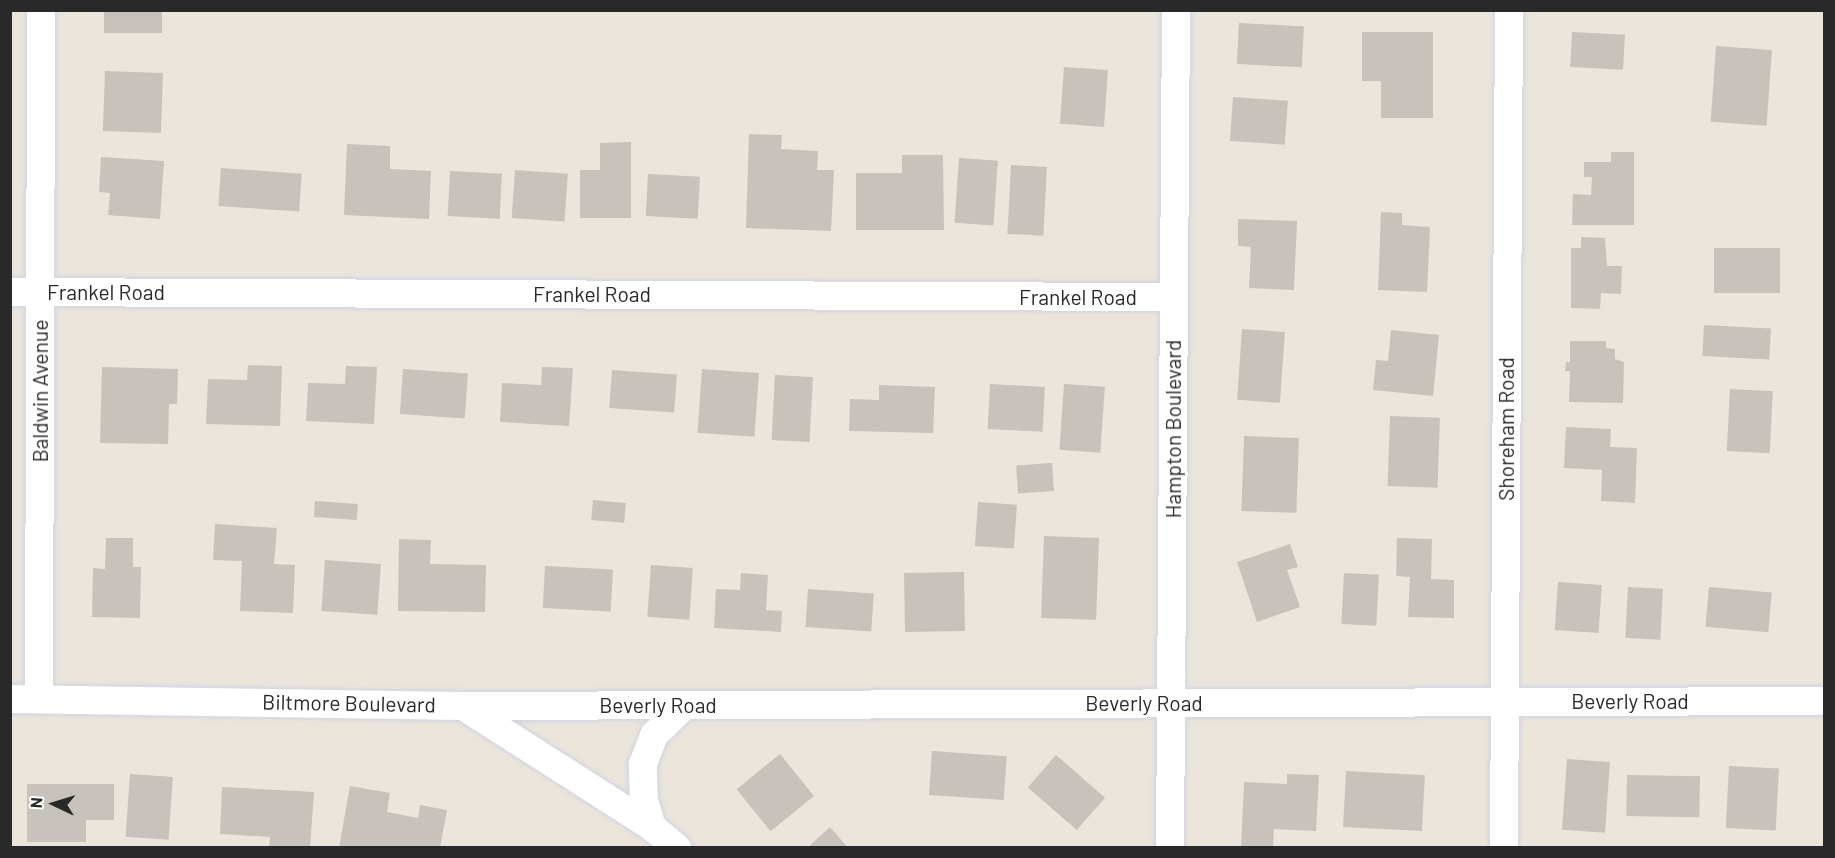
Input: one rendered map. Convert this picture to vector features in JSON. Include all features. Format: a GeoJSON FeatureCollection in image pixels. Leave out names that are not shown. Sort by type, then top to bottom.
{"type":"FeatureCollection","features":[{"type":"Feature","properties":{"kind":"street","name":"Baldwin Avenue"},"geometry":{"type":"LineString","coordinates":[[39,699],[41,10]]}},
{"type":"Feature","properties":{"kind":"street","name":"Hampton Boulevard"},"geometry":{"type":"LineString","coordinates":[[1170,848],[1176,10]]}},
{"type":"Feature","properties":{"kind":"street","name":"Shoreham Road"},"geometry":{"type":"LineString","coordinates":[[1504,848],[1509,10]]}},
{"type":"Feature","properties":{"kind":"street","name":"Frankel Road"},"geometry":{"type":"LineString","coordinates":[[10,292],[1174,297]]}},
{"type":"Feature","properties":{"kind":"street","name":"Biltmore Boulevard"},"geometry":{"type":"LineString","coordinates":[[10,699],[463,706],[652,827],[677,848]]}},
{"type":"Feature","properties":{"kind":"street","name":"Beverly Road"},"geometry":{"type":"LineString","coordinates":[[463,706],[1824,701]]}},
{"type":"Feature","properties":{"kind":"street"},"geometry":{"type":"LineString","coordinates":[[652,827],[644,801],[643,764],[654,735],[685,705]]}},
{"type":"Feature","properties":{"kind":"building"},"geometry":{"type":"Polygon","coordinates":[[[104,10],[162,10],[162,33],[104,33],[104,10]]]}},
{"type":"Feature","properties":{"kind":"building"},"geometry":{"type":"Polygon","coordinates":[[[1239,23],[1304,26],[1302,67],[1237,64],[1239,23]]]}},
{"type":"Feature","properties":{"kind":"building"},"geometry":{"type":"Polygon","coordinates":[[[1362,32],[1433,32],[1433,118],[1381,118],[1381,81],[1362,81],[1362,32]]]}},
{"type":"Feature","properties":{"kind":"building"},"geometry":{"type":"Polygon","coordinates":[[[1572,32],[1625,35],[1623,70],[1570,67],[1572,32]]]}},
{"type":"Feature","properties":{"kind":"building"},"geometry":{"type":"Polygon","coordinates":[[[1716,46],[1772,50],[1767,126],[1711,122],[1716,46]]]}},
{"type":"Feature","properties":{"kind":"building"},"geometry":{"type":"Polygon","coordinates":[[[1064,67],[1108,70],[1104,127],[1060,124],[1064,67]]]}},
{"type":"Feature","properties":{"kind":"building"},"geometry":{"type":"Polygon","coordinates":[[[105,71],[163,73],[161,133],[103,131],[105,71]]]}},
{"type":"Feature","properties":{"kind":"building"},"geometry":{"type":"Polygon","coordinates":[[[1233,97],[1288,101],[1285,145],[1230,141],[1233,97]]]}},
{"type":"Feature","properties":{"kind":"building"},"geometry":{"type":"Polygon","coordinates":[[[749,134],[782,135],[781,149],[818,151],[817,170],[834,170],[831,231],[746,228],[749,134]]]}},
{"type":"Feature","properties":{"kind":"building"},"geometry":{"type":"Polygon","coordinates":[[[631,142],[631,218],[580,218],[580,170],[600,170],[600,143],[631,142]]]}},
{"type":"Feature","properties":{"kind":"building"},"geometry":{"type":"Polygon","coordinates":[[[347,144],[390,146],[390,169],[431,171],[429,219],[344,215],[347,144]]]}},
{"type":"Feature","properties":{"kind":"building"},"geometry":{"type":"Polygon","coordinates":[[[1611,152],[1634,152],[1634,225],[1572,225],[1573,194],[1591,195],[1592,177],[1584,177],[1584,162],[1611,162],[1611,152]]]}},
{"type":"Feature","properties":{"kind":"building"},"geometry":{"type":"Polygon","coordinates":[[[902,155],[943,155],[944,230],[856,230],[856,173],[902,173],[902,155]]]}},
{"type":"Feature","properties":{"kind":"building"},"geometry":{"type":"Polygon","coordinates":[[[101,157],[164,161],[160,219],[108,215],[110,193],[99,192],[101,157]]]}},
{"type":"Feature","properties":{"kind":"building"},"geometry":{"type":"Polygon","coordinates":[[[959,158],[998,161],[993,226],[954,223],[959,158]]]}},
{"type":"Feature","properties":{"kind":"building"},"geometry":{"type":"Polygon","coordinates":[[[1011,165],[1047,167],[1043,236],[1007,234],[1011,165]]]}},
{"type":"Feature","properties":{"kind":"building"},"geometry":{"type":"Polygon","coordinates":[[[221,168],[302,174],[299,212],[218,206],[221,168]]]}},
{"type":"Feature","properties":{"kind":"building"},"geometry":{"type":"Polygon","coordinates":[[[515,170],[568,174],[565,222],[512,218],[515,170]]]}},
{"type":"Feature","properties":{"kind":"building"},"geometry":{"type":"Polygon","coordinates":[[[450,171],[502,174],[500,219],[448,216],[450,171]]]}},
{"type":"Feature","properties":{"kind":"building"},"geometry":{"type":"Polygon","coordinates":[[[648,174],[700,177],[698,219],[646,216],[648,174]]]}},
{"type":"Feature","properties":{"kind":"building"},"geometry":{"type":"Polygon","coordinates":[[[1381,212],[1402,213],[1402,225],[1430,227],[1427,292],[1378,290],[1381,212]]]}},
{"type":"Feature","properties":{"kind":"building"},"geometry":{"type":"Polygon","coordinates":[[[1238,219],[1297,221],[1294,290],[1249,288],[1251,247],[1238,246],[1238,219]]]}},
{"type":"Feature","properties":{"kind":"building"},"geometry":{"type":"Polygon","coordinates":[[[1581,237],[1605,238],[1607,266],[1622,266],[1621,294],[1601,293],[1600,309],[1571,308],[1571,248],[1581,248],[1581,237]]]}},
{"type":"Feature","properties":{"kind":"building"},"geometry":{"type":"Polygon","coordinates":[[[1714,248],[1780,248],[1780,293],[1714,293],[1714,248]]]}},
{"type":"Feature","properties":{"kind":"building"},"geometry":{"type":"Polygon","coordinates":[[[1704,325],[1771,329],[1769,359],[1702,356],[1704,325]]]}},
{"type":"Feature","properties":{"kind":"building"},"geometry":{"type":"Polygon","coordinates":[[[1242,329],[1285,332],[1280,403],[1237,400],[1242,329]]]}},
{"type":"Feature","properties":{"kind":"building"},"geometry":{"type":"Polygon","coordinates":[[[1391,330],[1439,335],[1433,396],[1373,390],[1376,360],[1388,361],[1391,330]]]}},
{"type":"Feature","properties":{"kind":"building"},"geometry":{"type":"Polygon","coordinates":[[[1570,341],[1606,341],[1606,348],[1615,349],[1615,359],[1624,362],[1623,403],[1569,402],[1570,371],[1565,371],[1566,362],[1570,362],[1570,341]]]}},
{"type":"Feature","properties":{"kind":"building"},"geometry":{"type":"Polygon","coordinates":[[[248,365],[282,366],[280,426],[206,424],[208,379],[247,380],[248,365]]]}},
{"type":"Feature","properties":{"kind":"building"},"geometry":{"type":"Polygon","coordinates":[[[346,366],[377,367],[374,424],[306,421],[308,383],[345,384],[346,366]]]}},
{"type":"Feature","properties":{"kind":"building"},"geometry":{"type":"Polygon","coordinates":[[[102,367],[178,369],[177,404],[169,404],[168,444],[100,443],[102,367]]]}},
{"type":"Feature","properties":{"kind":"building"},"geometry":{"type":"Polygon","coordinates":[[[542,367],[573,368],[569,426],[500,422],[502,383],[541,385],[542,367]]]}},
{"type":"Feature","properties":{"kind":"building"},"geometry":{"type":"Polygon","coordinates":[[[403,369],[468,374],[465,418],[400,414],[403,369]]]}},
{"type":"Feature","properties":{"kind":"building"},"geometry":{"type":"Polygon","coordinates":[[[702,369],[759,373],[754,437],[698,433],[702,369]]]}},
{"type":"Feature","properties":{"kind":"building"},"geometry":{"type":"Polygon","coordinates":[[[612,370],[677,375],[674,412],[609,408],[612,370]]]}},
{"type":"Feature","properties":{"kind":"building"},"geometry":{"type":"Polygon","coordinates":[[[775,375],[813,377],[810,442],[772,440],[775,375]]]}},
{"type":"Feature","properties":{"kind":"building"},"geometry":{"type":"Polygon","coordinates":[[[990,384],[1045,387],[1043,432],[988,429],[990,384]]]}},
{"type":"Feature","properties":{"kind":"building"},"geometry":{"type":"Polygon","coordinates":[[[1064,384],[1105,387],[1100,453],[1059,450],[1064,384]]]}},
{"type":"Feature","properties":{"kind":"building"},"geometry":{"type":"Polygon","coordinates":[[[879,385],[935,387],[933,433],[849,431],[850,399],[879,400],[879,385]]]}},
{"type":"Feature","properties":{"kind":"building"},"geometry":{"type":"Polygon","coordinates":[[[1730,389],[1773,391],[1770,453],[1727,451],[1730,389]]]}},
{"type":"Feature","properties":{"kind":"building"},"geometry":{"type":"Polygon","coordinates":[[[1390,416],[1440,418],[1438,488],[1388,486],[1390,416]]]}},
{"type":"Feature","properties":{"kind":"building"},"geometry":{"type":"Polygon","coordinates":[[[1566,427],[1611,429],[1610,447],[1637,448],[1635,503],[1601,501],[1602,470],[1564,468],[1566,427]]]}},
{"type":"Feature","properties":{"kind":"building"},"geometry":{"type":"Polygon","coordinates":[[[1244,436],[1299,438],[1296,513],[1241,511],[1244,436]]]}},
{"type":"Feature","properties":{"kind":"building"},"geometry":{"type":"Polygon","coordinates":[[[1052,463],[1054,491],[1018,493],[1016,466],[1052,463]]]}},
{"type":"Feature","properties":{"kind":"building"},"geometry":{"type":"Polygon","coordinates":[[[593,500],[626,503],[624,523],[591,520],[593,500]]]}},
{"type":"Feature","properties":{"kind":"building"},"geometry":{"type":"Polygon","coordinates":[[[315,501],[358,504],[357,520],[314,517],[315,501]]]}},
{"type":"Feature","properties":{"kind":"building"},"geometry":{"type":"Polygon","coordinates":[[[978,502],[1017,505],[1014,549],[975,546],[978,502]]]}},
{"type":"Feature","properties":{"kind":"building"},"geometry":{"type":"Polygon","coordinates":[[[215,524],[277,528],[274,564],[295,565],[293,613],[240,611],[242,561],[213,560],[215,524]]]}},
{"type":"Feature","properties":{"kind":"building"},"geometry":{"type":"Polygon","coordinates":[[[1044,536],[1099,538],[1096,620],[1041,618],[1044,536]]]}},
{"type":"Feature","properties":{"kind":"building"},"geometry":{"type":"Polygon","coordinates":[[[106,538],[133,538],[133,567],[141,567],[140,618],[92,617],[93,568],[105,569],[106,538]]]}},
{"type":"Feature","properties":{"kind":"building"},"geometry":{"type":"Polygon","coordinates":[[[1397,538],[1432,539],[1431,579],[1454,580],[1454,618],[1408,617],[1410,577],[1396,576],[1397,538]]]}},
{"type":"Feature","properties":{"kind":"building"},"geometry":{"type":"Polygon","coordinates":[[[399,539],[431,540],[430,564],[486,565],[485,612],[398,611],[399,539]]]}},
{"type":"Feature","properties":{"kind":"building"},"geometry":{"type":"Polygon","coordinates":[[[1290,544],[1298,567],[1287,570],[1300,607],[1257,622],[1237,562],[1290,544]]]}},
{"type":"Feature","properties":{"kind":"building"},"geometry":{"type":"Polygon","coordinates":[[[325,560],[381,564],[377,615],[321,611],[325,560]]]}},
{"type":"Feature","properties":{"kind":"building"},"geometry":{"type":"Polygon","coordinates":[[[651,565],[693,568],[689,620],[647,617],[651,565]]]}},
{"type":"Feature","properties":{"kind":"building"},"geometry":{"type":"Polygon","coordinates":[[[545,566],[613,570],[611,612],[543,608],[545,566]]]}},
{"type":"Feature","properties":{"kind":"building"},"geometry":{"type":"Polygon","coordinates":[[[964,572],[965,631],[905,632],[904,573],[964,572]]]}},
{"type":"Feature","properties":{"kind":"building"},"geometry":{"type":"Polygon","coordinates":[[[741,573],[768,575],[766,610],[782,611],[781,632],[714,628],[716,589],[740,590],[741,573]]]}},
{"type":"Feature","properties":{"kind":"building"},"geometry":{"type":"Polygon","coordinates":[[[1344,573],[1379,575],[1376,626],[1341,624],[1344,573]]]}},
{"type":"Feature","properties":{"kind":"building"},"geometry":{"type":"Polygon","coordinates":[[[1558,582],[1602,585],[1599,633],[1555,630],[1558,582]]]}},
{"type":"Feature","properties":{"kind":"building"},"geometry":{"type":"Polygon","coordinates":[[[1628,587],[1663,589],[1660,640],[1625,638],[1628,587]]]}},
{"type":"Feature","properties":{"kind":"building"},"geometry":{"type":"Polygon","coordinates":[[[1709,587],[1772,592],[1768,632],[1706,627],[1709,587]]]}},
{"type":"Feature","properties":{"kind":"building"},"geometry":{"type":"Polygon","coordinates":[[[808,589],[874,594],[871,632],[805,627],[808,589]]]}},
{"type":"Feature","properties":{"kind":"building"},"geometry":{"type":"Polygon","coordinates":[[[932,751],[1007,756],[1004,800],[929,795],[932,751]]]}},
{"type":"Feature","properties":{"kind":"building"},"geometry":{"type":"Polygon","coordinates":[[[780,754],[814,796],[770,831],[736,789],[780,754]]]}},
{"type":"Feature","properties":{"kind":"building"},"geometry":{"type":"Polygon","coordinates":[[[1056,755],[1105,798],[1077,830],[1028,787],[1056,755]]]}},
{"type":"Feature","properties":{"kind":"building"},"geometry":{"type":"Polygon","coordinates":[[[1567,759],[1610,762],[1605,833],[1562,830],[1567,759]]]}},
{"type":"Feature","properties":{"kind":"building"},"geometry":{"type":"Polygon","coordinates":[[[1729,766],[1779,769],[1776,831],[1726,828],[1729,766]]]}},
{"type":"Feature","properties":{"kind":"building"},"geometry":{"type":"Polygon","coordinates":[[[1346,771],[1425,775],[1422,831],[1343,827],[1346,771]]]}},
{"type":"Feature","properties":{"kind":"building"},"geometry":{"type":"Polygon","coordinates":[[[130,774],[173,777],[169,840],[126,837],[130,774]]]}},
{"type":"Feature","properties":{"kind":"building"},"geometry":{"type":"Polygon","coordinates":[[[1287,774],[1319,775],[1316,831],[1274,829],[1273,848],[1241,848],[1244,782],[1287,784],[1287,774]]]}},
{"type":"Feature","properties":{"kind":"building"},"geometry":{"type":"Polygon","coordinates":[[[1627,775],[1700,776],[1699,817],[1626,816],[1627,775]]]}},
{"type":"Feature","properties":{"kind":"building"},"geometry":{"type":"Polygon","coordinates":[[[27,784],[114,784],[114,820],[86,820],[86,842],[27,842],[27,784]]]}},
{"type":"Feature","properties":{"kind":"building"},"geometry":{"type":"Polygon","coordinates":[[[350,786],[390,793],[387,812],[418,818],[420,805],[447,810],[440,848],[339,848],[350,786]]]}},
{"type":"Feature","properties":{"kind":"building"},"geometry":{"type":"Polygon","coordinates":[[[222,787],[314,792],[310,848],[269,848],[270,837],[220,834],[222,787]]]}},
{"type":"Feature","properties":{"kind":"building"},"geometry":{"type":"Polygon","coordinates":[[[830,827],[848,848],[807,848],[830,827]]]}}]}
